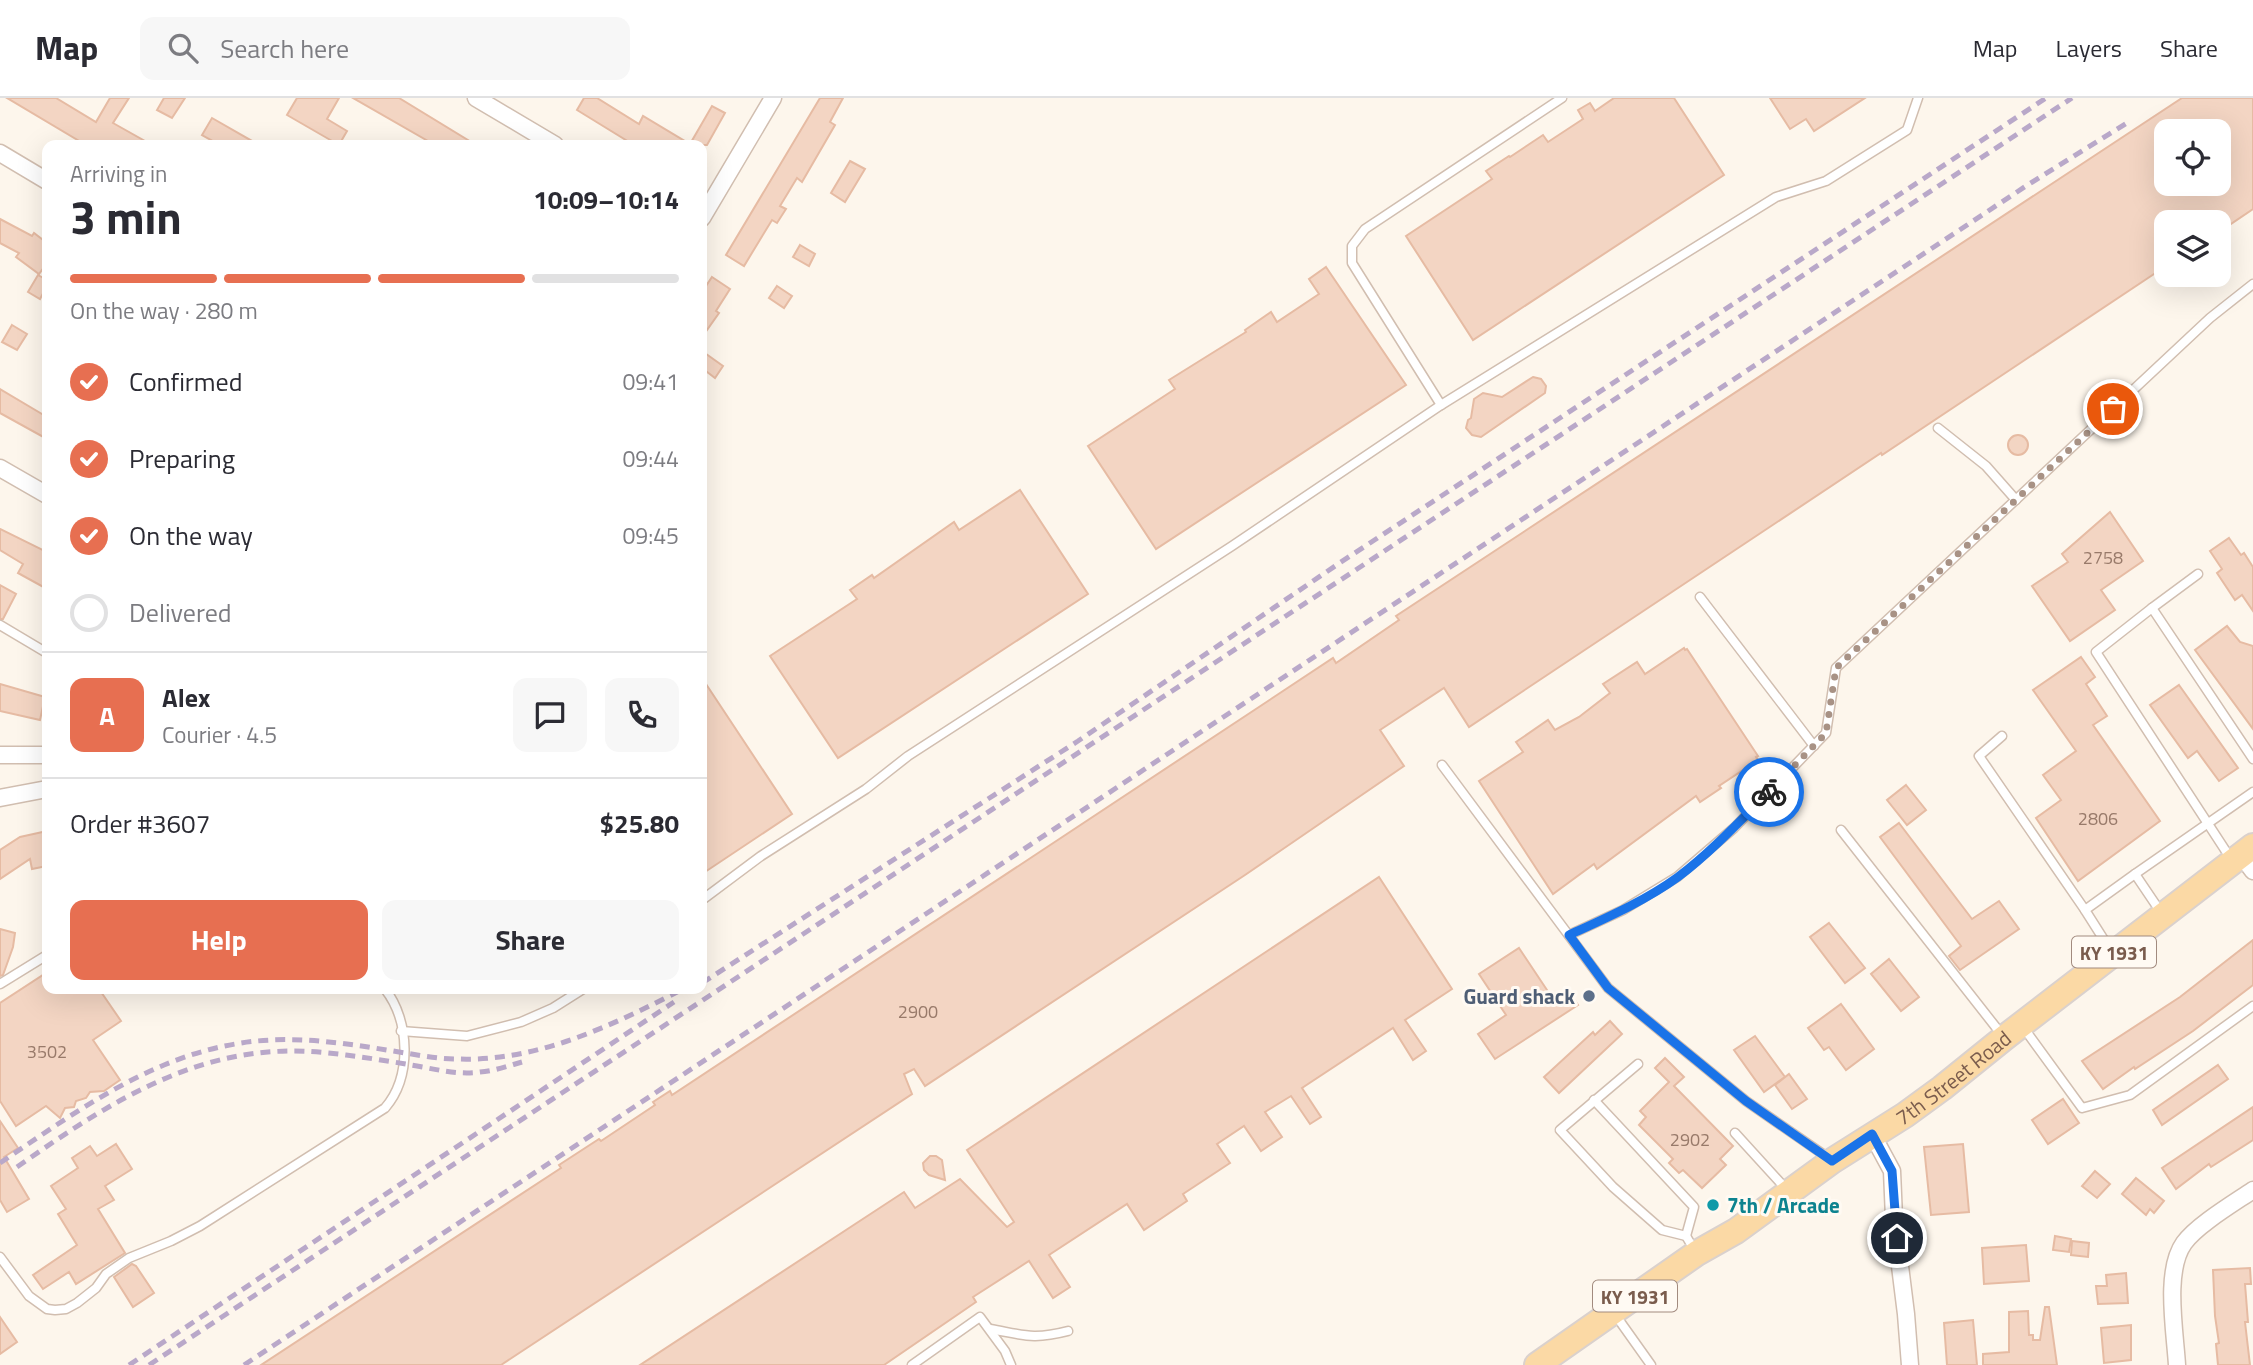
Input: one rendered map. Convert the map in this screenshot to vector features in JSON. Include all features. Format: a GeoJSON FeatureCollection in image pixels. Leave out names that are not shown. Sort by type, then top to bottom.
{"type":"FeatureCollection","features":[{"type":"Feature","properties":{"kind":"main road","name":"7th Street Road"},"geometry":{"type":"LineString","coordinates":[[1537,1365],[1613,1311],[1692,1245],[1736,1231],[1832,1161],[1905,1115],[2162,915],[2245,858]]}},
{"type":"Feature","properties":{"kind":"street"},"geometry":{"type":"LineString","coordinates":[[476,98],[547,140]]}},
{"type":"Feature","properties":{"kind":"street"},"geometry":{"type":"LineString","coordinates":[[707,210],[773,98]]}},
{"type":"Feature","properties":{"kind":"street"},"geometry":{"type":"LineString","coordinates":[[0,153],[42,178]]}},
{"type":"Feature","properties":{"kind":"street"},"geometry":{"type":"LineString","coordinates":[[0,468],[42,492]]}},
{"type":"Feature","properties":{"kind":"street"},"geometry":{"type":"LineString","coordinates":[[0,755],[42,755]]}},
{"type":"Feature","properties":{"kind":"street"},"geometry":{"type":"LineString","coordinates":[[0,798],[42,790]]}},
{"type":"Feature","properties":{"kind":"street"},"geometry":{"type":"LineString","coordinates":[[1872,1134],[1892,1171],[1894,1218],[1910,1365]]}},
{"type":"Feature","properties":{"kind":"street"},"geometry":{"type":"LineString","coordinates":[[2177,1365],[2173,1275],[2176,1258],[2191,1235],[2253,1190]]}},
{"type":"Feature","properties":{"kind":"lane"},"geometry":{"type":"LineString","coordinates":[[1441,405],[1352,263],[1352,246],[1365,229],[1562,98]]}},
{"type":"Feature","properties":{"kind":"lane"},"geometry":{"type":"LineString","coordinates":[[707,896],[761,856],[866,789],[908,756],[1232,546],[1441,405],[1776,197],[1826,181],[1907,130],[1918,98]]}},
{"type":"Feature","properties":{"kind":"lane"},"geometry":{"type":"LineString","coordinates":[[1569,935],[1623,910],[1677,877],[1734,828],[1826,733],[1836,668],[2210,318],[2253,284]]}},
{"type":"Feature","properties":{"kind":"lane"},"geometry":{"type":"LineString","coordinates":[[1938,428],[1986,466],[2016,500]]}},
{"type":"Feature","properties":{"kind":"lane"},"geometry":{"type":"LineString","coordinates":[[2198,574],[2096,652],[2208,822],[2245,858]]}},
{"type":"Feature","properties":{"kind":"lane"},"geometry":{"type":"LineString","coordinates":[[1700,597],[1814,746]]}},
{"type":"Feature","properties":{"kind":"lane"},"geometry":{"type":"LineString","coordinates":[[2152,608],[2253,759]]}},
{"type":"Feature","properties":{"kind":"lane"},"geometry":{"type":"LineString","coordinates":[[0,625],[42,650]]}},
{"type":"Feature","properties":{"kind":"lane"},"geometry":{"type":"LineString","coordinates":[[2002,736],[1979,756],[2085,910],[2112,954]]}},
{"type":"Feature","properties":{"kind":"lane"},"geometry":{"type":"LineString","coordinates":[[1442,765],[1608,988],[1746,1101],[1832,1161]]}},
{"type":"Feature","properties":{"kind":"lane"},"geometry":{"type":"LineString","coordinates":[[2085,910],[2253,792]]}},
{"type":"Feature","properties":{"kind":"lane"},"geometry":{"type":"LineString","coordinates":[[1841,830],[2082,1108],[2130,1094],[2253,1006]]}},
{"type":"Feature","properties":{"kind":"lane"},"geometry":{"type":"LineString","coordinates":[[2135,874],[2162,915]]}},
{"type":"Feature","properties":{"kind":"lane"},"geometry":{"type":"LineString","coordinates":[[0,984],[42,958]]}},
{"type":"Feature","properties":{"kind":"lane"},"geometry":{"type":"LineString","coordinates":[[0,1257],[29,1296],[47,1310],[66,1309],[96,1288],[106,1274],[129,1258],[200,1226],[385,1108],[400,1087],[404,1073],[399,1016],[388,994]]}},
{"type":"Feature","properties":{"kind":"lane"},"geometry":{"type":"LineString","coordinates":[[401,1031],[467,1036],[521,1022],[553,1008],[575,994]]}},
{"type":"Feature","properties":{"kind":"lane"},"geometry":{"type":"LineString","coordinates":[[1594,1100],[1694,1207],[1692,1245],[1662,1230],[1613,1187],[1560,1130],[1594,1100],[1638,1064]]}},
{"type":"Feature","properties":{"kind":"lane"},"geometry":{"type":"LineString","coordinates":[[1735,1133],[1789,1193]]}},
{"type":"Feature","properties":{"kind":"lane"},"geometry":{"type":"LineString","coordinates":[[1613,1311],[1651,1365]]}},
{"type":"Feature","properties":{"kind":"lane"},"geometry":{"type":"LineString","coordinates":[[912,1365],[981,1317],[1012,1365]]}},
{"type":"Feature","properties":{"kind":"lane"},"geometry":{"type":"LineString","coordinates":[[990,1329],[1032,1338],[1068,1331]]}},
{"type":"Feature","properties":{"kind":"building"},"geometry":{"type":"Polygon","coordinates":[[[7,98],[56,98],[96,122],[110,98],[129,98],[113,123],[143,140],[78,140],[7,98]]]}},
{"type":"Feature","properties":{"kind":"building"},"geometry":{"type":"Polygon","coordinates":[[[164,98],[185,98],[172,118],[157,110],[164,98]]]}},
{"type":"Feature","properties":{"kind":"building"},"geometry":{"type":"Polygon","coordinates":[[[297,98],[339,98],[327,119],[347,131],[342,140],[330,140],[287,115],[297,98]]]}},
{"type":"Feature","properties":{"kind":"building"},"geometry":{"type":"Polygon","coordinates":[[[353,98],[399,98],[468,140],[426,140],[353,98]]]}},
{"type":"Feature","properties":{"kind":"building"},"geometry":{"type":"Polygon","coordinates":[[[584,98],[597,98],[639,124],[643,116],[683,140],[626,140],[577,110],[584,98]]]}},
{"type":"Feature","properties":{"kind":"building"},"geometry":{"type":"Polygon","coordinates":[[[820,98],[843,98],[830,122],[835,125],[802,182],[797,178],[780,206],[786,209],[777,223],[772,220],[744,266],[726,255],[820,98]]]}},
{"type":"Feature","properties":{"kind":"building"},"geometry":{"type":"Polygon","coordinates":[[[1614,98],[1674,98],[1724,175],[1473,340],[1406,236],[1492,179],[1486,171],[1543,135],[1548,142],[1583,119],[1578,110],[1590,103],[1595,111],[1614,98]]]}},
{"type":"Feature","properties":{"kind":"building"},"geometry":{"type":"Polygon","coordinates":[[[1770,98],[1865,98],[1814,131],[1806,119],[1790,129],[1770,98]]]}},
{"type":"Feature","properties":{"kind":"building"},"geometry":{"type":"Polygon","coordinates":[[[2182,98],[2253,98],[2253,209],[2231,224],[2231,210],[2154,210],[2154,274],[1469,727],[1444,688],[1380,730],[1404,766],[1245,875],[925,1086],[914,1069],[904,1074],[912,1094],[501,1365],[261,1365],[561,1168],[559,1165],[655,1105],[653,1102],[670,1091],[672,1095],[1333,658],[1336,663],[1399,620],[1396,616],[2182,98]]]}},
{"type":"Feature","properties":{"kind":"building"},"geometry":{"type":"Polygon","coordinates":[[[712,106],[725,113],[707,145],[707,140],[692,140],[712,106]]]}},
{"type":"Feature","properties":{"kind":"building"},"geometry":{"type":"Polygon","coordinates":[[[212,118],[250,140],[211,140],[202,135],[212,118]]]}},
{"type":"Feature","properties":{"kind":"building"},"geometry":{"type":"Polygon","coordinates":[[[850,161],[865,169],[845,202],[831,193],[850,161]]]}},
{"type":"Feature","properties":{"kind":"building"},"geometry":{"type":"Polygon","coordinates":[[[0,219],[32,236],[34,233],[42,239],[42,270],[39,274],[16,257],[19,253],[0,243],[0,219]]]}},
{"type":"Feature","properties":{"kind":"building"},"geometry":{"type":"Polygon","coordinates":[[[800,245],[815,254],[809,266],[793,257],[800,245]]]}},
{"type":"Feature","properties":{"kind":"building"},"geometry":{"type":"Polygon","coordinates":[[[1326,267],[1406,385],[1156,549],[1088,446],[1175,389],[1169,380],[1246,332],[1245,330],[1271,312],[1277,322],[1319,294],[1309,279],[1326,267]]]}},
{"type":"Feature","properties":{"kind":"building"},"geometry":{"type":"Polygon","coordinates":[[[38,275],[42,277],[40,299],[28,292],[38,275]]]}},
{"type":"Feature","properties":{"kind":"building"},"geometry":{"type":"Polygon","coordinates":[[[712,277],[730,289],[716,311],[719,313],[707,330],[707,284],[712,277]]]}},
{"type":"Feature","properties":{"kind":"building"},"geometry":{"type":"Polygon","coordinates":[[[777,286],[792,296],[784,308],[769,298],[777,286]]]}},
{"type":"Feature","properties":{"kind":"building"},"geometry":{"type":"Polygon","coordinates":[[[12,325],[27,334],[17,350],[2,342],[12,325]]]}},
{"type":"Feature","properties":{"kind":"building"},"geometry":{"type":"Polygon","coordinates":[[[707,355],[723,366],[715,378],[707,372],[707,355]]]}},
{"type":"Feature","properties":{"kind":"building"},"geometry":{"type":"Polygon","coordinates":[[[1533,377],[1541,379],[1546,386],[1545,393],[1481,437],[1472,435],[1466,428],[1471,418],[1474,399],[1483,393],[1502,397],[1533,377]]]}},
{"type":"Feature","properties":{"kind":"building"},"geometry":{"type":"Polygon","coordinates":[[[0,389],[42,414],[42,436],[0,413],[0,389]]]}},
{"type":"Feature","properties":{"kind":"building"},"geometry":{"type":"Polygon","coordinates":[[[2018,435],[2025,438],[2028,445],[2025,452],[2018,455],[2011,452],[2008,445],[2011,438],[2018,435]]]}},
{"type":"Feature","properties":{"kind":"building"},"geometry":{"type":"Polygon","coordinates":[[[1020,490],[1088,594],[838,758],[770,656],[857,599],[850,590],[872,575],[874,578],[954,522],[959,530],[1020,490]]]}},
{"type":"Feature","properties":{"kind":"building"},"geometry":{"type":"Polygon","coordinates":[[[2110,512],[2143,561],[2101,590],[2115,610],[2070,641],[2032,586],[2068,562],[2062,554],[2110,512]]]}},
{"type":"Feature","properties":{"kind":"building"},"geometry":{"type":"Polygon","coordinates":[[[0,529],[42,550],[42,586],[18,573],[23,564],[0,550],[0,529]]]}},
{"type":"Feature","properties":{"kind":"building"},"geometry":{"type":"Polygon","coordinates":[[[2229,538],[2253,567],[2253,611],[2242,595],[2235,600],[2217,573],[2222,569],[2210,551],[2229,538]]]}},
{"type":"Feature","properties":{"kind":"building"},"geometry":{"type":"Polygon","coordinates":[[[0,585],[16,594],[3,619],[0,619],[0,585]]]}},
{"type":"Feature","properties":{"kind":"building"},"geometry":{"type":"Polygon","coordinates":[[[2227,626],[2240,642],[2253,646],[2253,729],[2195,650],[2227,626]]]}},
{"type":"Feature","properties":{"kind":"building"},"geometry":{"type":"Polygon","coordinates":[[[1684,648],[1758,756],[1758,760],[1700,802],[1696,796],[1597,869],[1594,864],[1553,894],[1479,781],[1523,752],[1516,742],[1548,720],[1555,730],[1579,717],[1610,693],[1603,684],[1637,662],[1645,674],[1684,648]]]}},
{"type":"Feature","properties":{"kind":"building"},"geometry":{"type":"Polygon","coordinates":[[[2081,657],[2095,677],[2086,684],[2107,716],[2093,725],[2160,821],[2078,881],[2036,818],[2061,800],[2043,775],[2076,751],[2033,690],[2081,657]]]}},
{"type":"Feature","properties":{"kind":"building"},"geometry":{"type":"Polygon","coordinates":[[[0,684],[42,696],[40,720],[0,711],[0,684]]]}},
{"type":"Feature","properties":{"kind":"building"},"geometry":{"type":"Polygon","coordinates":[[[2179,685],[2238,768],[2219,781],[2197,751],[2188,758],[2150,705],[2179,685]]]}},
{"type":"Feature","properties":{"kind":"building"},"geometry":{"type":"Polygon","coordinates":[[[707,686],[792,814],[707,871],[707,686]]]}},
{"type":"Feature","properties":{"kind":"building"},"geometry":{"type":"Polygon","coordinates":[[[1906,785],[1926,810],[1907,825],[1887,800],[1906,785]]]}},
{"type":"Feature","properties":{"kind":"building"},"geometry":{"type":"Polygon","coordinates":[[[1899,823],[1972,919],[1999,901],[2019,929],[1960,970],[1949,956],[1961,946],[1880,837],[1899,823]]]}},
{"type":"Feature","properties":{"kind":"building"},"geometry":{"type":"Polygon","coordinates":[[[42,832],[42,867],[32,869],[30,859],[0,879],[0,850],[20,837],[42,832]]]}},
{"type":"Feature","properties":{"kind":"building"},"geometry":{"type":"Polygon","coordinates":[[[1379,877],[1452,989],[1405,1020],[1426,1051],[1413,1060],[1393,1028],[1302,1088],[1321,1117],[1310,1124],[1291,1096],[1265,1112],[1282,1137],[1261,1151],[1244,1126],[1217,1144],[1230,1163],[1183,1194],[1187,1201],[1144,1230],[1127,1204],[1049,1255],[1070,1287],[1053,1298],[1029,1261],[973,1297],[976,1302],[884,1365],[640,1365],[904,1192],[915,1208],[960,1179],[1007,1227],[1014,1222],[967,1150],[1379,877]]]}},
{"type":"Feature","properties":{"kind":"building"},"geometry":{"type":"Polygon","coordinates":[[[1829,923],[1865,968],[1845,983],[1810,937],[1829,923]]]}},
{"type":"Feature","properties":{"kind":"building"},"geometry":{"type":"Polygon","coordinates":[[[0,929],[15,933],[13,947],[3,975],[0,976],[0,929]]]}},
{"type":"Feature","properties":{"kind":"building"},"geometry":{"type":"Polygon","coordinates":[[[2253,940],[2253,985],[2193,1031],[2103,1089],[2082,1061],[2180,997],[2253,940]]]}},
{"type":"Feature","properties":{"kind":"building"},"geometry":{"type":"Polygon","coordinates":[[[1519,948],[1555,1002],[1570,993],[1578,1005],[1495,1059],[1478,1034],[1506,1015],[1479,974],[1519,948]]]}},
{"type":"Feature","properties":{"kind":"building"},"geometry":{"type":"Polygon","coordinates":[[[1889,959],[1919,997],[1901,1011],[1871,974],[1889,959]]]}},
{"type":"Feature","properties":{"kind":"building"},"geometry":{"type":"Polygon","coordinates":[[[42,976],[42,994],[102,994],[121,1021],[93,1040],[120,1080],[104,1091],[90,1092],[86,1098],[76,1101],[74,1107],[65,1108],[60,1118],[46,1106],[16,1126],[0,1101],[0,1003],[42,976]]]}},
{"type":"Feature","properties":{"kind":"building"},"geometry":{"type":"Polygon","coordinates":[[[1841,1004],[1874,1049],[1846,1070],[1829,1047],[1824,1050],[1808,1028],[1841,1004]]]}},
{"type":"Feature","properties":{"kind":"building"},"geometry":{"type":"Polygon","coordinates":[[[1610,1021],[1622,1034],[1559,1093],[1544,1077],[1593,1032],[1595,1035],[1610,1021]]]}},
{"type":"Feature","properties":{"kind":"building"},"geometry":{"type":"Polygon","coordinates":[[[1755,1036],[1785,1077],[1764,1092],[1734,1050],[1755,1036]]]}},
{"type":"Feature","properties":{"kind":"building"},"geometry":{"type":"Polygon","coordinates":[[[1665,1058],[1684,1077],[1674,1086],[1733,1146],[1720,1159],[1726,1165],[1702,1188],[1683,1170],[1679,1173],[1669,1163],[1673,1159],[1639,1125],[1646,1117],[1640,1111],[1669,1082],[1655,1068],[1665,1058]]]}},
{"type":"Feature","properties":{"kind":"building"},"geometry":{"type":"Polygon","coordinates":[[[2218,1065],[2228,1079],[2162,1125],[2153,1110],[2218,1065]]]}},
{"type":"Feature","properties":{"kind":"building"},"geometry":{"type":"Polygon","coordinates":[[[1789,1074],[1807,1099],[1792,1109],[1775,1085],[1789,1074]]]}},
{"type":"Feature","properties":{"kind":"building"},"geometry":{"type":"Polygon","coordinates":[[[2063,1099],[2079,1123],[2048,1144],[2032,1120],[2063,1099]]]}},
{"type":"Feature","properties":{"kind":"building"},"geometry":{"type":"Polygon","coordinates":[[[2253,1107],[2253,1140],[2211,1167],[2209,1164],[2176,1189],[2162,1168],[2253,1107]]]}},
{"type":"Feature","properties":{"kind":"building"},"geometry":{"type":"Polygon","coordinates":[[[0,1121],[18,1148],[4,1157],[29,1199],[7,1212],[0,1200],[0,1121]]]}},
{"type":"Feature","properties":{"kind":"building"},"geometry":{"type":"Polygon","coordinates":[[[116,1144],[132,1169],[105,1186],[114,1200],[98,1209],[125,1253],[76,1284],[69,1272],[43,1289],[33,1275],[77,1245],[58,1214],[66,1209],[51,1186],[78,1168],[72,1158],[90,1146],[97,1156],[116,1144]]]}},
{"type":"Feature","properties":{"kind":"building"},"geometry":{"type":"Polygon","coordinates":[[[1963,1144],[1969,1212],[1931,1215],[1924,1147],[1963,1144]]]}},
{"type":"Feature","properties":{"kind":"building"},"geometry":{"type":"Polygon","coordinates":[[[930,1156],[942,1160],[945,1180],[929,1175],[924,1170],[923,1163],[930,1156]]]}},
{"type":"Feature","properties":{"kind":"building"},"geometry":{"type":"Polygon","coordinates":[[[2095,1171],[2110,1184],[2097,1198],[2082,1186],[2095,1171]]]}},
{"type":"Feature","properties":{"kind":"building"},"geometry":{"type":"Polygon","coordinates":[[[2136,1178],[2164,1201],[2154,1213],[2150,1209],[2146,1215],[2122,1194],[2136,1178]]]}},
{"type":"Feature","properties":{"kind":"building"},"geometry":{"type":"Polygon","coordinates":[[[2055,1236],[2071,1239],[2069,1252],[2053,1250],[2055,1236]]]}},
{"type":"Feature","properties":{"kind":"building"},"geometry":{"type":"Polygon","coordinates":[[[2072,1241],[2089,1243],[2088,1257],[2071,1255],[2072,1241]]]}},
{"type":"Feature","properties":{"kind":"building"},"geometry":{"type":"Polygon","coordinates":[[[2026,1245],[2029,1281],[1984,1284],[1982,1248],[2026,1245]]]}},
{"type":"Feature","properties":{"kind":"building"},"geometry":{"type":"Polygon","coordinates":[[[132,1264],[154,1293],[133,1307],[114,1277],[132,1264]]]}},
{"type":"Feature","properties":{"kind":"building"},"geometry":{"type":"Polygon","coordinates":[[[2250,1268],[2251,1284],[2245,1284],[2248,1322],[2245,1322],[2250,1365],[2218,1365],[2216,1344],[2219,1343],[2213,1270],[2250,1268]]]}},
{"type":"Feature","properties":{"kind":"building"},"geometry":{"type":"Polygon","coordinates":[[[2126,1273],[2128,1303],[2098,1304],[2096,1286],[2107,1286],[2106,1275],[2126,1273]]]}},
{"type":"Feature","properties":{"kind":"building"},"geometry":{"type":"Polygon","coordinates":[[[2045,1307],[2049,1307],[2057,1365],[1983,1365],[1983,1354],[2009,1352],[2009,1312],[2028,1311],[2029,1335],[2033,1335],[2033,1340],[2040,1340],[2045,1307]]]}},
{"type":"Feature","properties":{"kind":"building"},"geometry":{"type":"Polygon","coordinates":[[[0,1317],[17,1342],[0,1354],[0,1317]]]}},
{"type":"Feature","properties":{"kind":"building"},"geometry":{"type":"Polygon","coordinates":[[[1973,1320],[1977,1365],[1947,1365],[1944,1323],[1973,1320]]]}},
{"type":"Feature","properties":{"kind":"building"},"geometry":{"type":"Polygon","coordinates":[[[2131,1325],[2131,1360],[2104,1363],[2101,1328],[2131,1325]]]}},
{"type":"Feature","properties":{"kind":"railway"},"geometry":{"type":"LineString","coordinates":[[707,980],[1078,741],[1338,564],[2046,98]]}},
{"type":"Feature","properties":{"kind":"railway"},"geometry":{"type":"LineString","coordinates":[[149,1365],[2072,98]]}},
{"type":"Feature","properties":{"kind":"railway"},"geometry":{"type":"LineString","coordinates":[[244,1365],[2026,186],[2127,123]]}},
{"type":"Feature","properties":{"kind":"railway"},"geometry":{"type":"LineString","coordinates":[[0,1163],[112,1091],[141,1075],[203,1051],[256,1041],[297,1040],[443,1058],[487,1058],[546,1048],[574,1039],[630,1016],[673,994]]}},
{"type":"Feature","properties":{"kind":"railway"},"geometry":{"type":"LineString","coordinates":[[129,1365],[674,1002]]}},
{"type":"Feature","properties":{"kind":"railway"},"geometry":{"type":"LineString","coordinates":[[17,1167],[125,1098],[201,1065],[241,1055],[283,1051],[328,1053],[464,1073],[490,1071],[522,1062]]}},
{"type":"Feature","properties":{"kind":"way so far"},"geometry":{"type":"LineString","coordinates":[[1769,792],[1826,733],[1836,668],[2113,409]]}},
{"type":"Feature","properties":{"kind":"place","name":"Guard shack"},"geometry":{"type":"Point","coordinates":[1589,996]}},
{"type":"Feature","properties":{"kind":"place","name":"7th / Arcade"},"geometry":{"type":"Point","coordinates":[1713,1205]}},
{"type":"Feature","properties":{"kind":"route"},"geometry":{"type":"LineString","coordinates":[[1769,792],[1734,828],[1677,877],[1623,910],[1569,935],[1608,988],[1746,1101],[1832,1161],[1872,1134],[1892,1171],[1897,1238]]}}]}
